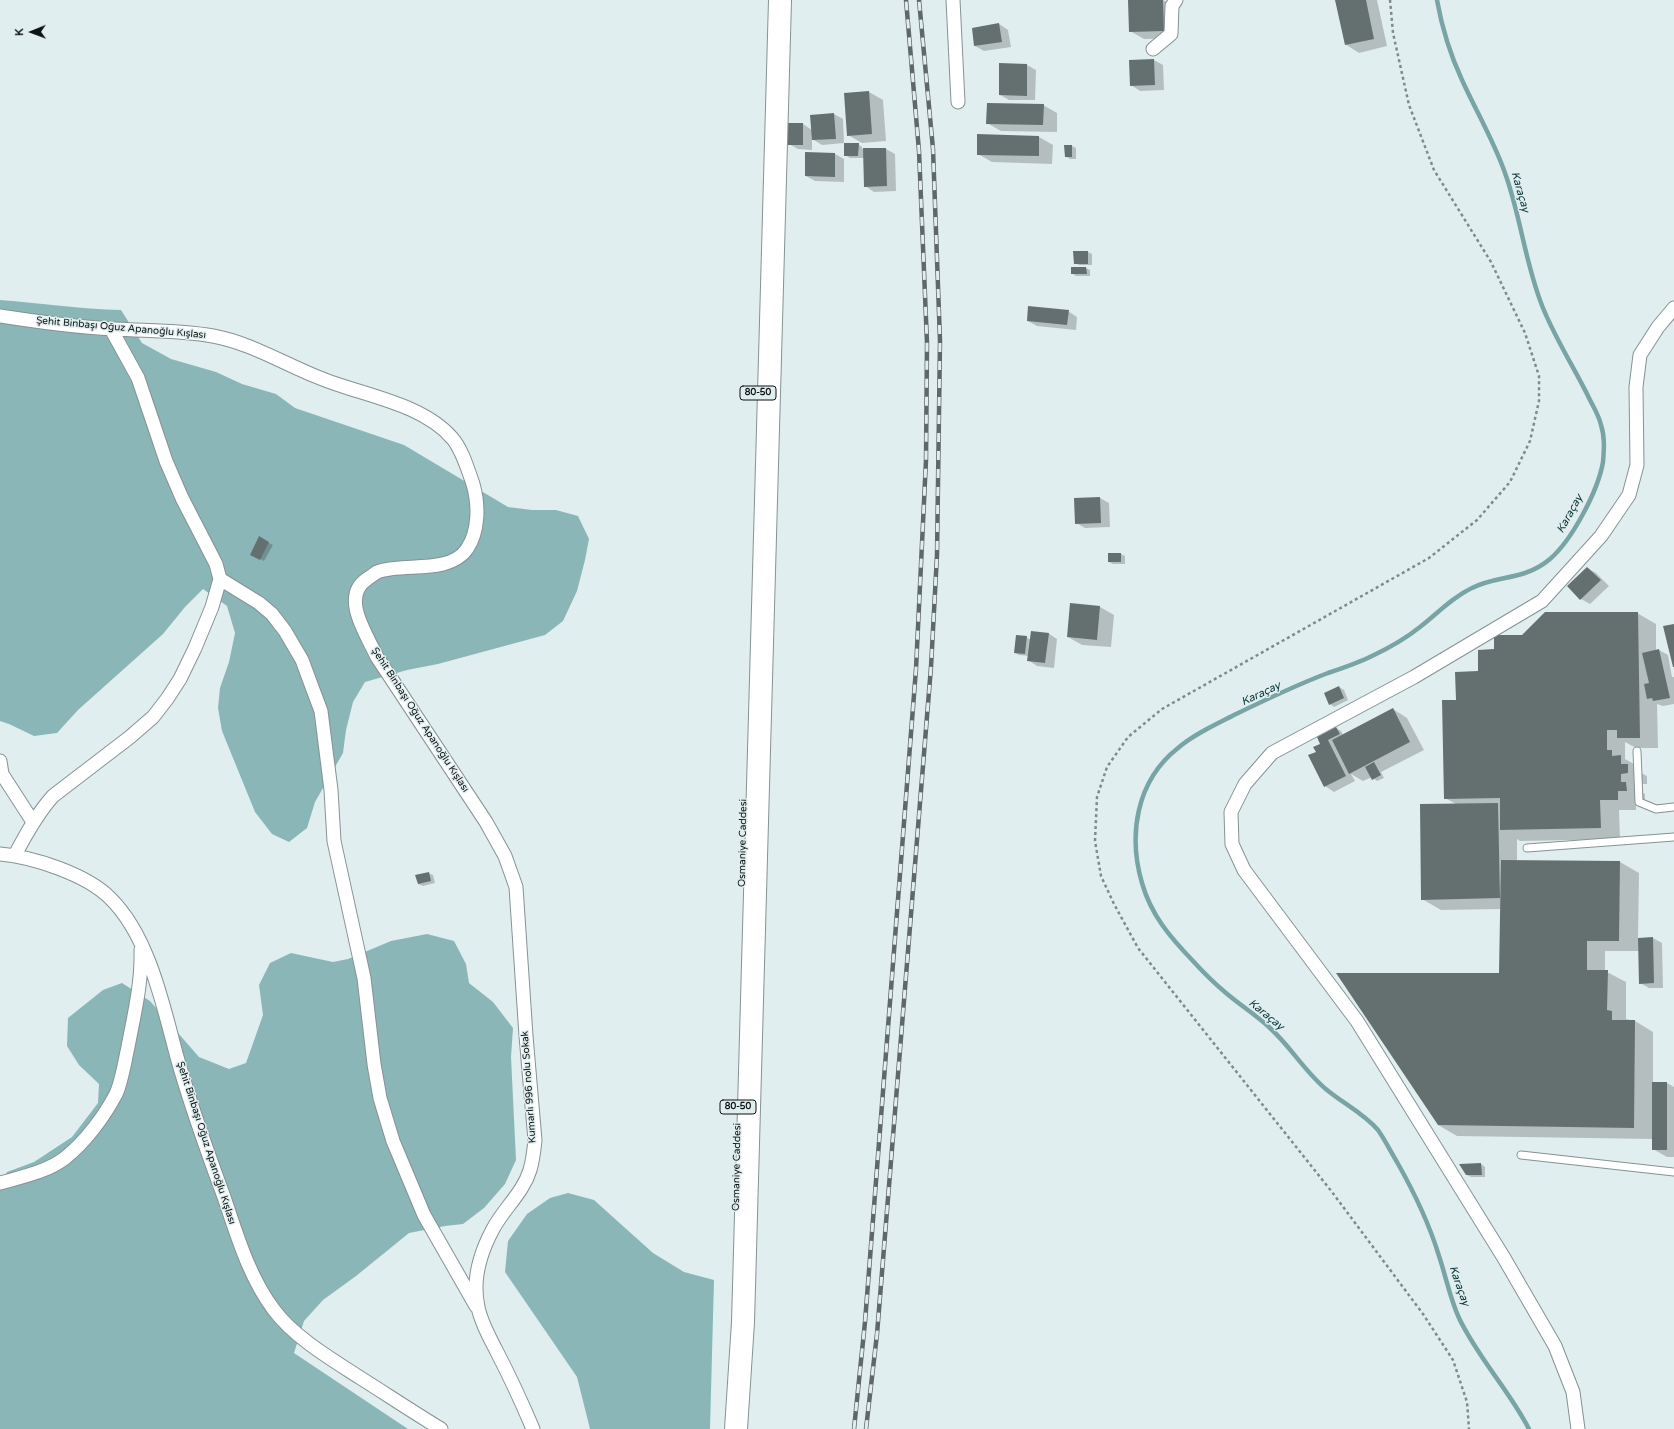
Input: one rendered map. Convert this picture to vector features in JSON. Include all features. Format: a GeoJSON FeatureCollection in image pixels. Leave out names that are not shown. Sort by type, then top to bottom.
{"type":"FeatureCollection","features":[{"type":"Feature","properties":{"kind":"highway","name":"Osmaniye Caddesi"},"geometry":{"type":"LineString","coordinates":[[730,1429],[735,1330],[744,785],[761,309],[768,0]]}},
{"type":"Feature","properties":{"kind":"highway"},"geometry":{"type":"LineString","coordinates":[[736,1429],[744,1314],[780,0]]}},
{"type":"Feature","properties":{"kind":"street"},"geometry":{"type":"LineString","coordinates":[[954,0],[958,102]]}},
{"type":"Feature","properties":{"kind":"street"},"geometry":{"type":"LineString","coordinates":[[1153,50],[1171,34],[1172,6],[1176,0]]}},
{"type":"Feature","properties":{"kind":"street","name":"Şehit Binbaşı Oğuz Apanoğlu Kışlası"},"geometry":{"type":"LineString","coordinates":[[0,316],[112,329],[177,332],[212,336],[238,342],[336,385],[415,411],[434,422],[453,438],[466,464],[475,492],[477,517],[473,538],[466,551],[451,562],[431,566],[402,568],[377,572],[361,583],[355,595],[356,608],[363,628],[377,657],[486,822],[505,856],[516,887]]}},
{"type":"Feature","properties":{"kind":"street"},"geometry":{"type":"LineString","coordinates":[[1578,1429],[1573,1392],[1555,1346],[1504,1258],[1357,1021],[1244,870],[1232,844],[1231,812],[1245,784],[1272,753],[1414,677],[1542,601],[1601,536],[1629,495],[1637,465],[1636,387],[1640,355],[1671,316]]}},
{"type":"Feature","properties":{"kind":"street"},"geometry":{"type":"LineString","coordinates":[[15,856],[33,822],[53,796],[130,737],[153,716],[167,699],[180,679],[195,648],[212,608],[220,579],[216,564],[182,498],[166,462],[156,436],[138,378],[112,329]]}},
{"type":"Feature","properties":{"kind":"street"},"geometry":{"type":"LineString","coordinates":[[220,579],[258,603],[272,614],[285,631],[302,660],[319,705],[328,768],[334,841],[364,978],[374,1064],[380,1098],[393,1141],[424,1215],[478,1308]]}},
{"type":"Feature","properties":{"kind":"street"},"geometry":{"type":"LineString","coordinates":[[0,761],[2,774],[33,822]]}},
{"type":"Feature","properties":{"kind":"street","name":"Şehit Binbaşı Oğuz Apanoğlu Kışlası"},"geometry":{"type":"LineString","coordinates":[[0,854],[34,860],[68,872],[90,883],[109,896],[121,910],[140,942],[154,974],[199,1126],[243,1252],[259,1287],[274,1311],[287,1325],[323,1354],[441,1429]]}},
{"type":"Feature","properties":{"kind":"street","name":"Kumarlı 996 nolu Sokak"},"geometry":{"type":"LineString","coordinates":[[516,887],[535,1140],[530,1171],[523,1186],[493,1228],[479,1259],[476,1282],[478,1308],[486,1329],[519,1396],[532,1429]]}},
{"type":"Feature","properties":{"kind":"street"},"geometry":{"type":"LineString","coordinates":[[0,1183],[42,1170],[64,1158],[82,1141],[101,1117],[116,1093],[126,1059],[138,993],[141,968],[140,942]]}},
{"type":"Feature","properties":{"kind":"lane"},"geometry":{"type":"LineString","coordinates":[[1637,751],[1639,802],[1656,809],[1674,807]]}},
{"type":"Feature","properties":{"kind":"lane"},"geometry":{"type":"LineString","coordinates":[[1527,848],[1674,837]]}},
{"type":"Feature","properties":{"kind":"lane"},"geometry":{"type":"LineString","coordinates":[[1521,1155],[1674,1172]]}},
{"type":"Feature","properties":{"kind":"shaded area"},"geometry":{"type":"Polygon","coordinates":[[[0,300],[121,310],[142,343],[171,359],[216,372],[242,384],[276,394],[295,408],[404,445],[508,507],[532,510],[556,510],[578,516],[589,539],[577,591],[563,621],[545,635],[365,682],[353,702],[346,730],[343,753],[315,802],[307,828],[289,842],[272,834],[255,812],[222,731],[218,708],[220,688],[229,662],[235,633],[227,606],[203,589],[185,607],[163,634],[78,710],[57,733],[34,736],[0,721],[0,300]]]}},
{"type":"Feature","properties":{"kind":"shaded area"},"geometry":{"type":"Polygon","coordinates":[[[427,934],[454,941],[466,964],[469,983],[493,1002],[513,1028],[511,1057],[516,1160],[505,1184],[484,1208],[463,1224],[409,1233],[356,1276],[323,1300],[304,1321],[294,1353],[408,1429],[0,1429],[0,1187],[7,1172],[34,1162],[72,1137],[98,1103],[99,1084],[79,1065],[67,1046],[68,1018],[103,990],[122,983],[150,1001],[199,1057],[229,1069],[246,1063],[263,1015],[259,985],[270,963],[291,953],[333,962],[348,959],[391,941],[427,934]]]}},
{"type":"Feature","properties":{"kind":"shaded area"},"geometry":{"type":"Polygon","coordinates":[[[568,1193],[594,1200],[653,1253],[684,1272],[714,1280],[710,1429],[590,1429],[577,1377],[505,1272],[508,1241],[527,1214],[550,1198],[568,1193]]]}},
{"type":"Feature","properties":{"kind":"building"},"geometry":{"type":"Polygon","coordinates":[[[1128,0],[1163,0],[1164,31],[1129,32],[1128,0]]]}},
{"type":"Feature","properties":{"kind":"building"},"geometry":{"type":"Polygon","coordinates":[[[1335,0],[1366,0],[1374,39],[1345,45],[1335,0]]]}},
{"type":"Feature","properties":{"kind":"building"},"geometry":{"type":"Polygon","coordinates":[[[999,23],[1002,42],[974,46],[972,28],[999,23]]]}},
{"type":"Feature","properties":{"kind":"building"},"geometry":{"type":"Polygon","coordinates":[[[1154,59],[1155,85],[1130,86],[1129,60],[1154,59]]]}},
{"type":"Feature","properties":{"kind":"building"},"geometry":{"type":"Polygon","coordinates":[[[999,63],[1027,64],[1027,96],[999,95],[999,63]]]}},
{"type":"Feature","properties":{"kind":"building"},"geometry":{"type":"Polygon","coordinates":[[[869,91],[872,134],[847,136],[844,93],[869,91]]]}},
{"type":"Feature","properties":{"kind":"building"},"geometry":{"type":"Polygon","coordinates":[[[987,103],[1044,104],[1043,125],[986,124],[987,103]]]}},
{"type":"Feature","properties":{"kind":"building"},"geometry":{"type":"Polygon","coordinates":[[[834,113],[836,139],[812,140],[810,115],[834,113]]]}},
{"type":"Feature","properties":{"kind":"building"},"geometry":{"type":"Polygon","coordinates":[[[788,123],[803,123],[803,145],[788,145],[788,123]]]}},
{"type":"Feature","properties":{"kind":"building"},"geometry":{"type":"Polygon","coordinates":[[[977,134],[1039,136],[1039,156],[977,155],[977,134]]]}},
{"type":"Feature","properties":{"kind":"building"},"geometry":{"type":"Polygon","coordinates":[[[844,143],[859,143],[858,156],[844,156],[844,143]]]}},
{"type":"Feature","properties":{"kind":"building"},"geometry":{"type":"Polygon","coordinates":[[[1064,145],[1072,145],[1072,157],[1065,157],[1064,145]]]}},
{"type":"Feature","properties":{"kind":"building"},"geometry":{"type":"Polygon","coordinates":[[[863,148],[886,148],[887,186],[864,187],[863,148]]]}},
{"type":"Feature","properties":{"kind":"building"},"geometry":{"type":"Polygon","coordinates":[[[805,152],[835,153],[835,177],[805,176],[805,152]]]}},
{"type":"Feature","properties":{"kind":"building"},"geometry":{"type":"Polygon","coordinates":[[[1073,251],[1088,251],[1088,264],[1074,264],[1073,251]]]}},
{"type":"Feature","properties":{"kind":"building"},"geometry":{"type":"Polygon","coordinates":[[[1071,267],[1086,267],[1087,274],[1071,274],[1071,267]]]}},
{"type":"Feature","properties":{"kind":"building"},"geometry":{"type":"Polygon","coordinates":[[[1028,306],[1069,310],[1067,325],[1027,321],[1028,306]]]}},
{"type":"Feature","properties":{"kind":"building"},"geometry":{"type":"Polygon","coordinates":[[[1100,497],[1101,523],[1075,524],[1074,498],[1100,497]]]}},
{"type":"Feature","properties":{"kind":"building"},"geometry":{"type":"Polygon","coordinates":[[[259,536],[269,542],[260,560],[250,555],[259,536]]]}},
{"type":"Feature","properties":{"kind":"building"},"geometry":{"type":"Polygon","coordinates":[[[1108,553],[1121,553],[1121,562],[1108,562],[1108,553]]]}},
{"type":"Feature","properties":{"kind":"building"},"geometry":{"type":"Polygon","coordinates":[[[1587,567],[1601,580],[1580,600],[1567,586],[1587,567]]]}},
{"type":"Feature","properties":{"kind":"building"},"geometry":{"type":"Polygon","coordinates":[[[1070,603],[1100,606],[1097,640],[1067,637],[1070,603]]]}},
{"type":"Feature","properties":{"kind":"building"},"geometry":{"type":"Polygon","coordinates":[[[1545,612],[1638,612],[1640,738],[1617,738],[1617,730],[1607,730],[1607,750],[1612,750],[1612,756],[1621,755],[1621,764],[1628,764],[1628,773],[1621,774],[1621,782],[1626,782],[1627,791],[1618,791],[1618,800],[1600,800],[1601,828],[1500,830],[1500,798],[1444,799],[1442,700],[1456,700],[1455,672],[1478,671],[1478,650],[1494,649],[1494,635],[1522,635],[1545,612]]]}},
{"type":"Feature","properties":{"kind":"building"},"geometry":{"type":"Polygon","coordinates":[[[1674,624],[1674,667],[1673,667],[1663,626],[1674,624]]]}},
{"type":"Feature","properties":{"kind":"building"},"geometry":{"type":"Polygon","coordinates":[[[1031,631],[1049,633],[1045,663],[1027,661],[1031,631]]]}},
{"type":"Feature","properties":{"kind":"building"},"geometry":{"type":"Polygon","coordinates":[[[1016,635],[1027,636],[1025,654],[1014,653],[1016,635]]]}},
{"type":"Feature","properties":{"kind":"building"},"geometry":{"type":"Polygon","coordinates":[[[1659,649],[1670,698],[1653,701],[1652,698],[1647,699],[1644,684],[1649,683],[1642,653],[1659,649]]]}},
{"type":"Feature","properties":{"kind":"building"},"geometry":{"type":"Polygon","coordinates":[[[1339,686],[1344,698],[1329,705],[1324,693],[1339,686]]]}},
{"type":"Feature","properties":{"kind":"building"},"geometry":{"type":"Polygon","coordinates":[[[1393,708],[1410,742],[1349,774],[1332,740],[1393,708]]]}},
{"type":"Feature","properties":{"kind":"building"},"geometry":{"type":"Polygon","coordinates":[[[1336,727],[1340,734],[1328,740],[1346,776],[1324,787],[1308,755],[1316,752],[1313,747],[1320,744],[1317,737],[1336,727]]]}},
{"type":"Feature","properties":{"kind":"building"},"geometry":{"type":"Polygon","coordinates":[[[1374,762],[1381,775],[1372,780],[1365,767],[1374,762]]]}},
{"type":"Feature","properties":{"kind":"building"},"geometry":{"type":"Polygon","coordinates":[[[1498,803],[1500,898],[1421,900],[1420,804],[1498,803]]]}},
{"type":"Feature","properties":{"kind":"building"},"geometry":{"type":"Polygon","coordinates":[[[1501,860],[1620,861],[1619,941],[1587,941],[1587,970],[1608,970],[1607,1010],[1612,1011],[1612,1020],[1635,1020],[1634,1128],[1438,1125],[1336,973],[1499,973],[1501,860]]]}},
{"type":"Feature","properties":{"kind":"building"},"geometry":{"type":"Polygon","coordinates":[[[429,872],[431,881],[418,884],[415,875],[429,872]]]}},
{"type":"Feature","properties":{"kind":"building"},"geometry":{"type":"Polygon","coordinates":[[[1653,937],[1654,983],[1639,984],[1638,938],[1653,937]]]}},
{"type":"Feature","properties":{"kind":"building"},"geometry":{"type":"Polygon","coordinates":[[[1652,1082],[1667,1082],[1667,1150],[1652,1150],[1652,1082]]]}},
{"type":"Feature","properties":{"kind":"building"},"geometry":{"type":"Polygon","coordinates":[[[1481,1163],[1482,1175],[1466,1175],[1459,1164],[1481,1163]]]}},
{"type":"Feature","properties":{"kind":"waterway","name":"Karaçay"},"geometry":{"type":"LineString","coordinates":[[1437,0],[1441,21],[1450,51],[1467,92],[1496,149],[1505,173],[1515,206],[1532,275],[1543,308],[1600,422],[1604,439],[1604,448],[1603,462],[1596,487],[1583,514],[1567,540],[1550,559],[1541,565],[1525,573],[1478,585],[1451,601],[1409,635],[1385,650],[1269,698],[1212,726],[1184,743],[1164,761],[1153,776],[1144,793],[1136,828],[1136,846],[1138,865],[1146,895],[1156,915],[1169,934],[1217,985],[1278,1035],[1319,1083],[1378,1130],[1403,1173],[1426,1220],[1459,1318],[1475,1347],[1512,1401],[1529,1429]]}},
{"type":"Feature","properties":{"kind":"railway"},"geometry":{"type":"LineString","coordinates":[[854,1429],[865,1322],[916,669],[926,460],[927,343],[919,151],[906,0]]}},
{"type":"Feature","properties":{"kind":"railway"},"geometry":{"type":"LineString","coordinates":[[866,1429],[877,1334],[931,667],[937,555],[940,341],[933,149],[919,0]]}}]}
